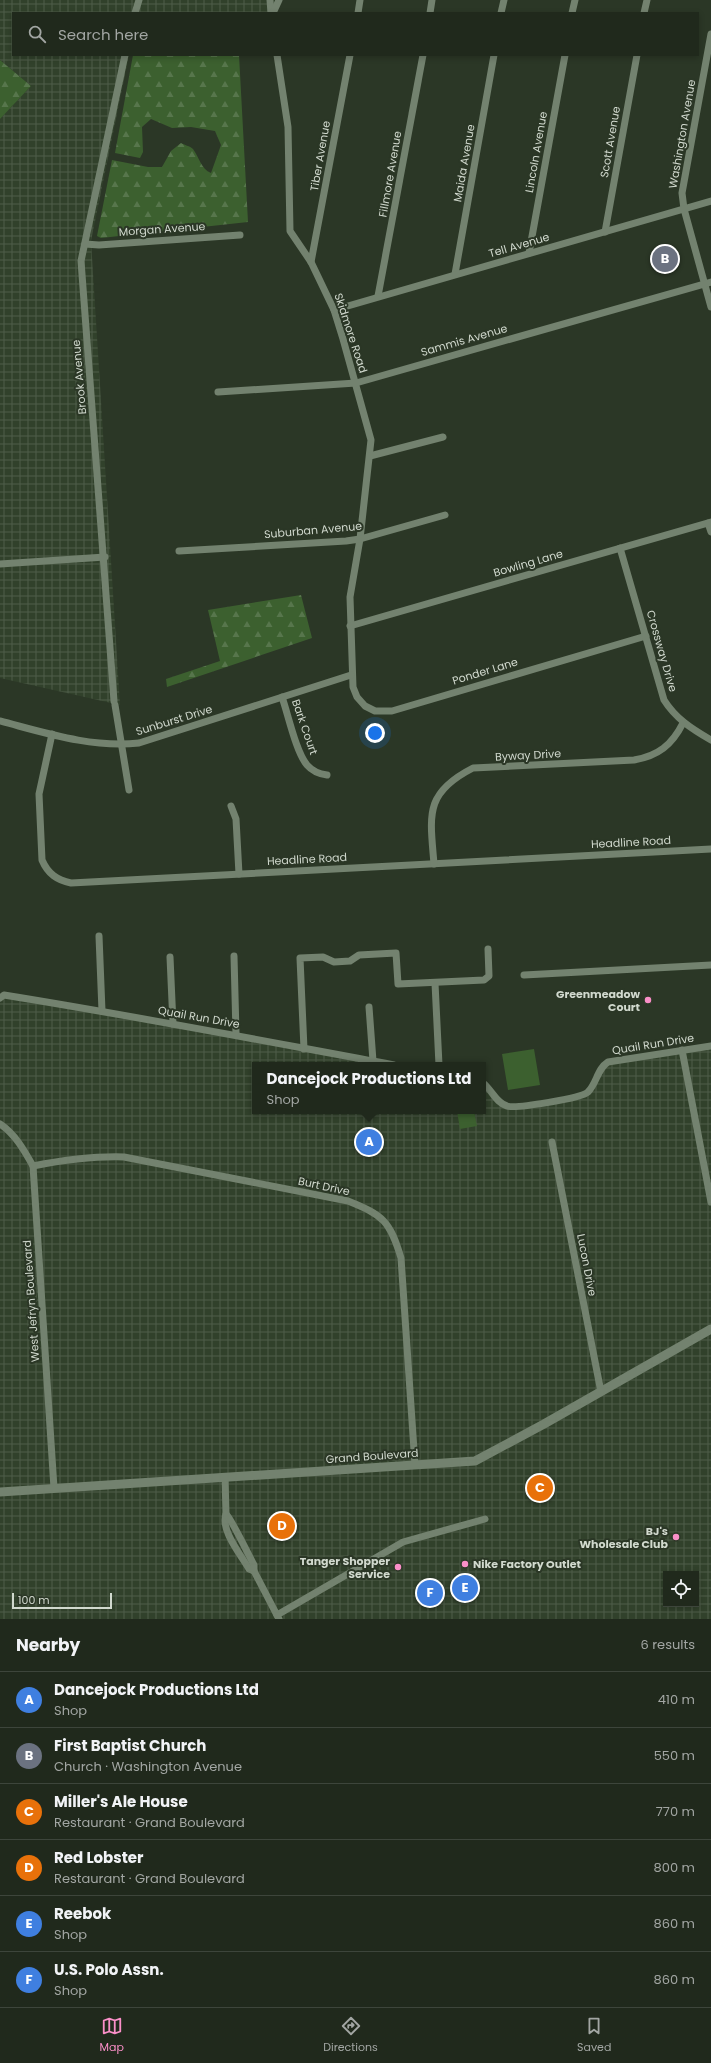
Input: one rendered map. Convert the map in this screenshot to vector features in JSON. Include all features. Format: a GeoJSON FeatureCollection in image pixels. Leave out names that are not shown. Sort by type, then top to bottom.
{"type":"FeatureCollection","features":[{"type":"Feature","properties":{"kind":"street"},"geometry":{"type":"LineString","coordinates":[[135,12],[139,0]]}},
{"type":"Feature","properties":{"kind":"street"},"geometry":{"type":"LineString","coordinates":[[270,0],[272,12]]}},
{"type":"Feature","properties":{"kind":"street"},"geometry":{"type":"LineString","coordinates":[[273,12],[279,0]]}},
{"type":"Feature","properties":{"kind":"street"},"geometry":{"type":"LineString","coordinates":[[358,12],[360,0]]}},
{"type":"Feature","properties":{"kind":"street"},"geometry":{"type":"LineString","coordinates":[[430,12],[432,0]]}},
{"type":"Feature","properties":{"kind":"street"},"geometry":{"type":"LineString","coordinates":[[501,12],[504,0]]}},
{"type":"Feature","properties":{"kind":"street"},"geometry":{"type":"LineString","coordinates":[[572,12],[575,0]]}},
{"type":"Feature","properties":{"kind":"street"},"geometry":{"type":"LineString","coordinates":[[644,12],[646,0]]}},
{"type":"Feature","properties":{"kind":"street","name":"Washington Avenue"},"geometry":{"type":"LineString","coordinates":[[711,34],[682,193],[684,209],[708,283],[711,307]]}},
{"type":"Feature","properties":{"kind":"street","name":"Brook Avenue"},"geometry":{"type":"LineString","coordinates":[[124,56],[81,261],[105,557],[115,703],[129,790]]}},
{"type":"Feature","properties":{"kind":"street","name":"Skidmore Road"},"geometry":{"type":"LineString","coordinates":[[277,56],[288,127],[290,231],[311,262],[334,310],[371,440],[360,539],[350,597],[350,626]]}},
{"type":"Feature","properties":{"kind":"street","name":"Tiber Avenue"},"geometry":{"type":"LineString","coordinates":[[311,262],[350,56]]}},
{"type":"Feature","properties":{"kind":"street","name":"Fillmore Avenue"},"geometry":{"type":"LineString","coordinates":[[378,296],[422,56]]}},
{"type":"Feature","properties":{"kind":"street","name":"Maida Avenue"},"geometry":{"type":"LineString","coordinates":[[455,274],[494,56]]}},
{"type":"Feature","properties":{"kind":"street","name":"Lincoln Avenue"},"geometry":{"type":"LineString","coordinates":[[529,253],[565,56]]}},
{"type":"Feature","properties":{"kind":"street","name":"Scott Avenue"},"geometry":{"type":"LineString","coordinates":[[605,232],[637,56]]}},
{"type":"Feature","properties":{"kind":"street","name":"Tell Avenue"},"geometry":{"type":"LineString","coordinates":[[334,310],[378,296],[711,201]]}},
{"type":"Feature","properties":{"kind":"street","name":"Morgan Avenue"},"geometry":{"type":"LineString","coordinates":[[85,244],[99,245],[240,235]]}},
{"type":"Feature","properties":{"kind":"street","name":"Sammis Avenue"},"geometry":{"type":"LineString","coordinates":[[218,392],[356,383],[708,283]]}},
{"type":"Feature","properties":{"kind":"street"},"geometry":{"type":"LineString","coordinates":[[370,456],[443,437]]}},
{"type":"Feature","properties":{"kind":"street","name":"Suburban Avenue"},"geometry":{"type":"LineString","coordinates":[[179,551],[360,539],[446,515]]}},
{"type":"Feature","properties":{"kind":"street"},"geometry":{"type":"LineString","coordinates":[[710,523],[711,532]]}},
{"type":"Feature","properties":{"kind":"street","name":"Bowling Lane"},"geometry":{"type":"LineString","coordinates":[[350,626],[710,523]]}},
{"type":"Feature","properties":{"kind":"street","name":"Crossway Drive"},"geometry":{"type":"LineString","coordinates":[[620,548],[664,700],[671,711],[683,723],[711,740]]}},
{"type":"Feature","properties":{"kind":"street"},"geometry":{"type":"LineString","coordinates":[[0,564],[105,557]]}},
{"type":"Feature","properties":{"kind":"street","name":"Ponder Lane"},"geometry":{"type":"LineString","coordinates":[[350,626],[351,675],[357,697],[365,706],[375,711],[392,711],[646,636]]}},
{"type":"Feature","properties":{"kind":"street","name":"Sunburst Drive"},"geometry":{"type":"LineString","coordinates":[[0,721],[85,742],[121,744],[139,743],[162,737],[282,696],[351,675]]}},
{"type":"Feature","properties":{"kind":"street","name":"Bark Court"},"geometry":{"type":"LineString","coordinates":[[282,696],[296,739],[307,765],[316,773],[327,775]]}},
{"type":"Feature","properties":{"kind":"street","name":"Byway Drive"},"geometry":{"type":"LineString","coordinates":[[434,864],[430,820],[433,806],[442,790],[457,777],[473,768],[634,760],[646,758],[668,746],[677,736],[683,723]]}},
{"type":"Feature","properties":{"kind":"street","name":"Headline Road"},"geometry":{"type":"LineString","coordinates":[[52,734],[38,794],[42,860],[46,870],[59,880],[71,883],[711,848]]}},
{"type":"Feature","properties":{"kind":"street"},"geometry":{"type":"LineString","coordinates":[[230,806],[236,818],[239,874]]}},
{"type":"Feature","properties":{"kind":"street"},"geometry":{"type":"LineString","coordinates":[[99,936],[102,1011]]}},
{"type":"Feature","properties":{"kind":"street"},"geometry":{"type":"LineString","coordinates":[[304,1049],[300,958],[323,957],[334,962],[350,961],[359,955],[396,953],[398,984],[435,983],[484,980],[489,976],[488,949]]}},
{"type":"Feature","properties":{"kind":"street"},"geometry":{"type":"LineString","coordinates":[[234,956],[236,1034]]}},
{"type":"Feature","properties":{"kind":"street"},"geometry":{"type":"LineString","coordinates":[[170,957],[173,1024]]}},
{"type":"Feature","properties":{"kind":"street"},"geometry":{"type":"LineString","coordinates":[[524,975],[711,965]]}},
{"type":"Feature","properties":{"kind":"street"},"geometry":{"type":"LineString","coordinates":[[435,983],[439,1062]]}},
{"type":"Feature","properties":{"kind":"street","name":"Quail Run Drive"},"geometry":{"type":"LineString","coordinates":[[0,998],[4,995],[102,1011],[236,1034],[304,1049],[378,1062]]}},
{"type":"Feature","properties":{"kind":"street"},"geometry":{"type":"LineString","coordinates":[[369,1007],[373,1061]]}},
{"type":"Feature","properties":{"kind":"street","name":"Quail Run Drive"},"geometry":{"type":"LineString","coordinates":[[486,1086],[503,1105],[516,1108],[584,1095],[594,1086],[600,1070],[608,1062],[711,1046]]}},
{"type":"Feature","properties":{"kind":"street"},"geometry":{"type":"LineString","coordinates":[[682,1050],[711,1202]]}},
{"type":"Feature","properties":{"kind":"street","name":"West Jefryn Boulevard"},"geometry":{"type":"LineString","coordinates":[[0,1124],[8,1129],[21,1145],[33,1166],[54,1488]]}},
{"type":"Feature","properties":{"kind":"street","name":"Lucon Drive"},"geometry":{"type":"LineString","coordinates":[[552,1142],[601,1392]]}},
{"type":"Feature","properties":{"kind":"street","name":"Burt Drive"},"geometry":{"type":"LineString","coordinates":[[33,1166],[74,1158],[95,1156],[124,1157],[348,1201],[369,1210],[385,1221],[396,1238],[401,1258],[415,1465]]}},
{"type":"Feature","properties":{"kind":"street","name":"Grand Boulevard"},"geometry":{"type":"LineString","coordinates":[[0,1492],[475,1462],[711,1329]]}},
{"type":"Feature","properties":{"kind":"street"},"geometry":{"type":"LineString","coordinates":[[225,1477],[226,1514],[224,1519],[228,1532],[249,1569],[254,1571],[278,1617],[403,1542],[466,1526],[485,1519]]}},
{"type":"Feature","properties":{"kind":"shaded area"},"geometry":{"type":"Polygon","coordinates":[[[0,0],[276,0],[272,12],[12,12],[12,56],[129,56],[91,241],[120,705],[0,678],[0,119],[31,86],[0,60],[0,0]]]}},
{"type":"Feature","properties":{"kind":"shaded area"},"geometry":{"type":"Polygon","coordinates":[[[4,995],[377,1062],[252,1062],[252,1114],[486,1114],[486,1086],[508,1107],[584,1095],[603,1064],[711,1046],[711,1619],[0,1619],[0,998],[4,995]]]}},
{"type":"Feature","properties":{"kind":"green space"},"geometry":{"type":"Polygon","coordinates":[[[133,56],[239,56],[248,222],[101,238],[97,236],[112,160],[148,167],[162,167],[171,151],[181,143],[193,149],[202,166],[211,173],[221,145],[215,131],[191,127],[172,128],[151,119],[142,127],[143,152],[140,158],[115,153],[133,56]]]}},
{"type":"Feature","properties":{"kind":"green space"},"geometry":{"type":"Polygon","coordinates":[[[0,60],[31,86],[0,119],[0,60]]]}},
{"type":"Feature","properties":{"kind":"green space"},"geometry":{"type":"Polygon","coordinates":[[[301,595],[312,638],[167,687],[166,679],[220,661],[208,610],[301,595]]]}},
{"type":"Feature","properties":{"kind":"green space"},"geometry":{"type":"Polygon","coordinates":[[[534,1049],[540,1085],[508,1090],[502,1054],[534,1049]]]}},
{"type":"Feature","properties":{"kind":"green space"},"geometry":{"type":"Polygon","coordinates":[[[458,1114],[475,1114],[477,1126],[460,1129],[458,1114]]]}},
{"type":"Feature","properties":{"kind":"place","name":"First Baptist Church"},"geometry":{"type":"Point","coordinates":[665,259]}},
{"type":"Feature","properties":{"kind":"place","name":"Greenmeadow Court"},"geometry":{"type":"Point","coordinates":[648,1000]}},
{"type":"Feature","properties":{"kind":"place","name":"Dancejock Productions Ltd"},"geometry":{"type":"Point","coordinates":[369,1142]}},
{"type":"Feature","properties":{"kind":"place","name":"Miller's Ale House"},"geometry":{"type":"Point","coordinates":[540,1488]}},
{"type":"Feature","properties":{"kind":"place","name":"Red Lobster"},"geometry":{"type":"Point","coordinates":[282,1526]}},
{"type":"Feature","properties":{"kind":"place","name":"BJ's Wholesale Club"},"geometry":{"type":"Point","coordinates":[676,1537]}},
{"type":"Feature","properties":{"kind":"place","name":"Nike Factory Outlet"},"geometry":{"type":"Point","coordinates":[465,1564]}},
{"type":"Feature","properties":{"kind":"place","name":"Tanger Shopper Service"},"geometry":{"type":"Point","coordinates":[398,1567]}},
{"type":"Feature","properties":{"kind":"place","name":"Reebok"},"geometry":{"type":"Point","coordinates":[465,1588]}},
{"type":"Feature","properties":{"kind":"place","name":"U.S. Polo Assn."},"geometry":{"type":"Point","coordinates":[430,1593]}}]}
